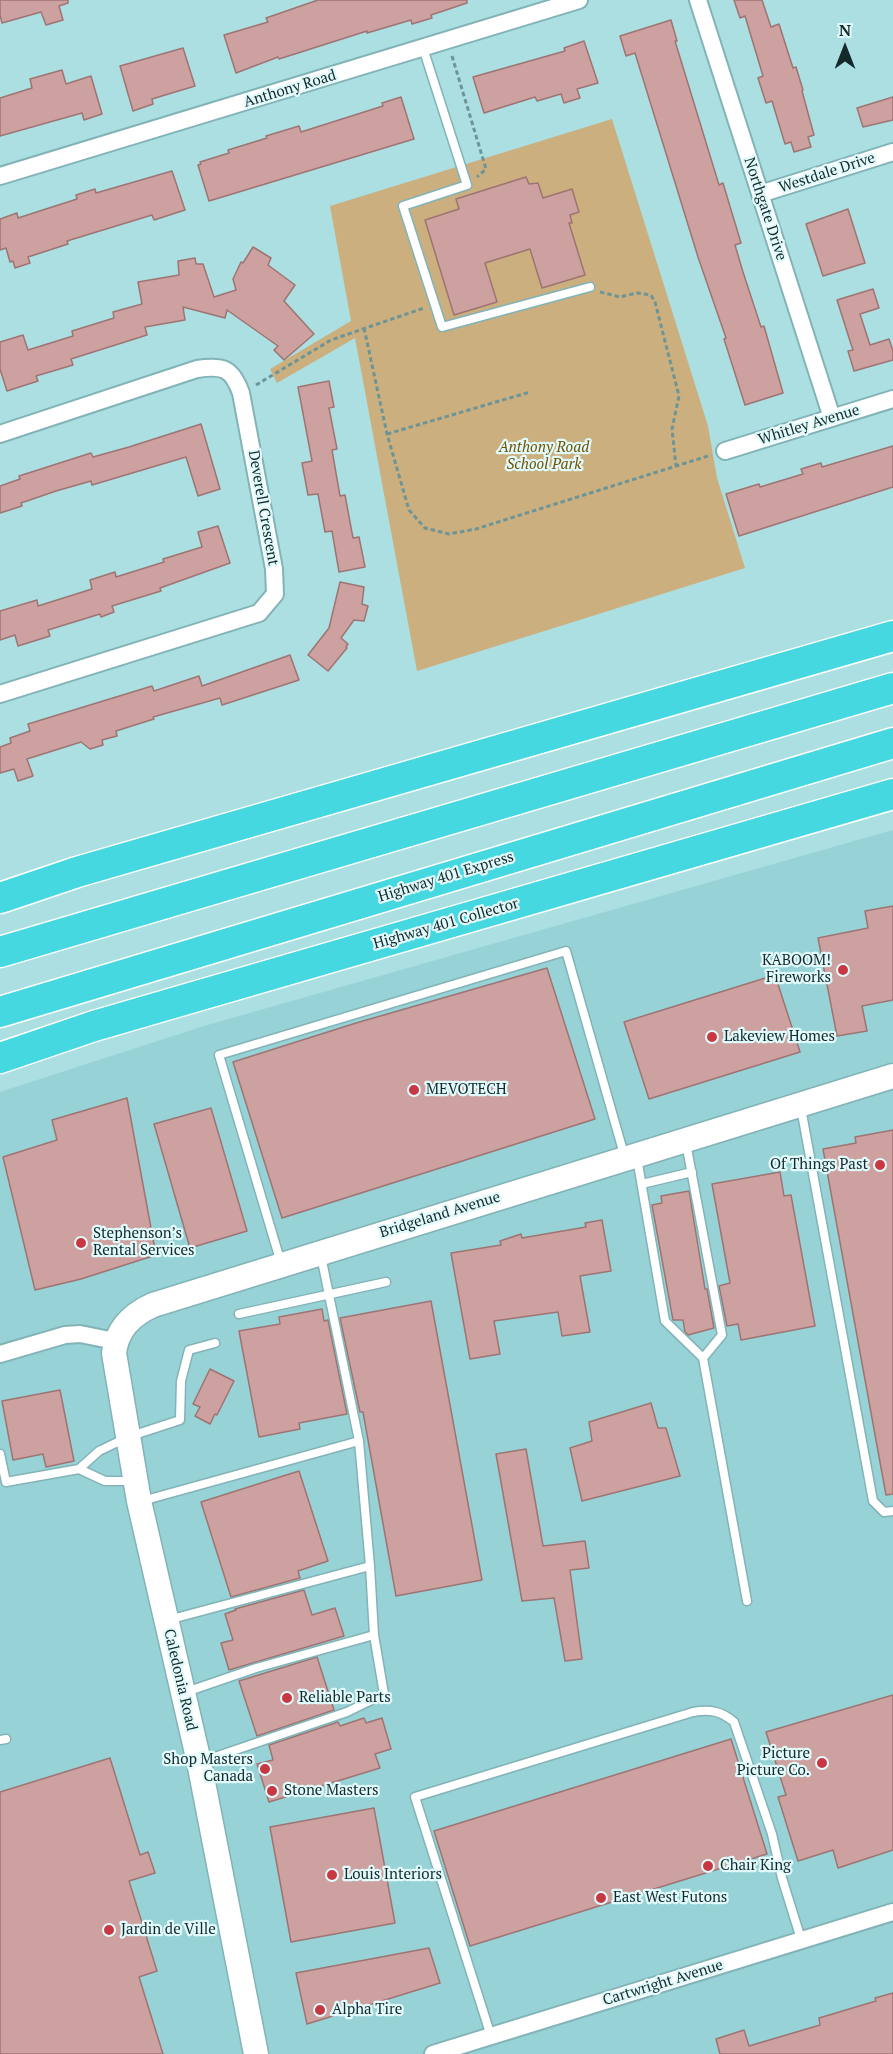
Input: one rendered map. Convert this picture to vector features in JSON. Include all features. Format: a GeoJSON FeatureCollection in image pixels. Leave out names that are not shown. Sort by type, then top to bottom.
{"type":"FeatureCollection","features":[{"type":"Feature","properties":{"kind":"highway"},"geometry":{"type":"LineString","coordinates":[[0,898],[100,866],[893,636]]}},
{"type":"Feature","properties":{"kind":"highway"},"geometry":{"type":"LineString","coordinates":[[0,952],[893,688]]}},
{"type":"Feature","properties":{"kind":"highway","name":"Highway 401 Express"},"geometry":{"type":"LineString","coordinates":[[0,1012],[893,743]]}},
{"type":"Feature","properties":{"kind":"highway","name":"Highway 401 Collector"},"geometry":{"type":"LineString","coordinates":[[0,1058],[94,1026],[893,794]]}},
{"type":"Feature","properties":{"kind":"street","name":"Anthony Road"},"geometry":{"type":"LineString","coordinates":[[0,176],[579,0]]}},
{"type":"Feature","properties":{"kind":"street","name":"Northgate Drive"},"geometry":{"type":"LineString","coordinates":[[698,0],[832,418]]}},
{"type":"Feature","properties":{"kind":"street","name":"Westdale Drive"},"geometry":{"type":"LineString","coordinates":[[760,194],[893,152]]}},
{"type":"Feature","properties":{"kind":"street","name":"Deverell Crescent"},"geometry":{"type":"LineString","coordinates":[[0,434],[205,368],[223,368],[235,377],[241,393],[274,569],[275,594],[259,613],[0,694]]}},
{"type":"Feature","properties":{"kind":"street","name":"Whitley Avenue"},"geometry":{"type":"LineString","coordinates":[[725,451],[893,399]]}},
{"type":"Feature","properties":{"kind":"street","name":"Bridgeland Avenue"},"geometry":{"type":"LineString","coordinates":[[115,1341],[124,1324],[153,1305],[893,1076]]}},
{"type":"Feature","properties":{"kind":"street"},"geometry":{"type":"LineString","coordinates":[[0,1354],[65,1335],[80,1334],[115,1341]]}},
{"type":"Feature","properties":{"kind":"street","name":"Caledonia Road"},"geometry":{"type":"LineString","coordinates":[[115,1341],[114,1353],[137,1491],[199,1762],[256,2054]]}},
{"type":"Feature","properties":{"kind":"street","name":"Cartwright Avenue"},"geometry":{"type":"LineString","coordinates":[[434,2054],[893,1912]]}},
{"type":"Feature","properties":{"kind":"lane"},"geometry":{"type":"LineString","coordinates":[[423,48],[467,185],[403,206],[442,327],[590,287]]}},
{"type":"Feature","properties":{"kind":"lane"},"geometry":{"type":"LineString","coordinates":[[282,1265],[219,1055],[566,951],[642,1184],[665,1321],[703,1358],[747,1601]]}},
{"type":"Feature","properties":{"kind":"lane"},"geometry":{"type":"LineString","coordinates":[[801,1105],[873,1501],[884,1512],[893,1511]]}},
{"type":"Feature","properties":{"kind":"lane"},"geometry":{"type":"LineString","coordinates":[[686,1139],[722,1335],[703,1358]]}},
{"type":"Feature","properties":{"kind":"lane"},"geometry":{"type":"LineString","coordinates":[[642,1184],[692,1172]]}},
{"type":"Feature","properties":{"kind":"lane"},"geometry":{"type":"LineString","coordinates":[[199,1762],[347,1712],[384,1694],[374,1635],[359,1441],[320,1253]]}},
{"type":"Feature","properties":{"kind":"lane"},"geometry":{"type":"LineString","coordinates":[[239,1314],[386,1282]]}},
{"type":"Feature","properties":{"kind":"lane"},"geometry":{"type":"LineString","coordinates":[[0,1454],[6,1482],[79,1469],[99,1451],[128,1437],[180,1420],[181,1381],[189,1350],[215,1342]]}},
{"type":"Feature","properties":{"kind":"lane"},"geometry":{"type":"LineString","coordinates":[[79,1469],[105,1481],[137,1491],[359,1441]]}},
{"type":"Feature","properties":{"kind":"lane"},"geometry":{"type":"LineString","coordinates":[[166,1620],[370,1566]]}},
{"type":"Feature","properties":{"kind":"lane"},"geometry":{"type":"LineString","coordinates":[[183,1694],[256,1668],[374,1635]]}},
{"type":"Feature","properties":{"kind":"lane"},"geometry":{"type":"LineString","coordinates":[[491,2036],[415,1797],[693,1712],[709,1710],[724,1713],[734,1722],[772,1834],[782,1878],[801,1939]]}},
{"type":"Feature","properties":{"kind":"path"},"geometry":{"type":"LineString","coordinates":[[452,54],[486,169],[467,185]]}},
{"type":"Feature","properties":{"kind":"path"},"geometry":{"type":"LineString","coordinates":[[590,287],[608,295],[620,297],[637,293],[651,295],[679,396],[672,429],[676,466]]}},
{"type":"Feature","properties":{"kind":"path"},"geometry":{"type":"LineString","coordinates":[[241,393],[331,340],[435,305]]}},
{"type":"Feature","properties":{"kind":"path"},"geometry":{"type":"LineString","coordinates":[[364,328],[387,434],[409,510],[425,528],[449,534],[476,529],[725,451]]}},
{"type":"Feature","properties":{"kind":"path"},"geometry":{"type":"LineString","coordinates":[[387,434],[530,392]]}},
{"type":"Feature","properties":{"kind":"shaded area"},"geometry":{"type":"Polygon","coordinates":[[[893,830],[893,2054],[0,2054],[0,1092],[204,1026],[893,830]]]}},
{"type":"Feature","properties":{"kind":"green space","name":"Anthony Road School Park"},"geometry":{"type":"Polygon","coordinates":[[[612,119],[708,426],[717,478],[745,568],[417,671],[355,338],[277,383],[270,369],[351,321],[330,206],[612,119]]]}},
{"type":"Feature","properties":{"kind":"building"},"geometry":{"type":"Polygon","coordinates":[[[0,0],[68,0],[68,3],[59,6],[63,20],[46,25],[41,12],[2,23],[0,0]]]}},
{"type":"Feature","properties":{"kind":"building"},"geometry":{"type":"Polygon","coordinates":[[[318,0],[467,0],[467,3],[431,15],[432,18],[412,24],[411,20],[367,33],[367,31],[279,59],[278,57],[236,73],[224,35],[268,22],[266,18],[318,0]]]}},
{"type":"Feature","properties":{"kind":"building"},"geometry":{"type":"Polygon","coordinates":[[[734,0],[762,0],[771,27],[779,24],[793,68],[796,67],[803,90],[814,135],[808,137],[811,147],[794,152],[791,142],[785,144],[772,101],[766,103],[758,78],[763,76],[745,16],[740,18],[734,0]]]}},
{"type":"Feature","properties":{"kind":"building"},"geometry":{"type":"Polygon","coordinates":[[[671,20],[677,41],[675,41],[719,185],[723,183],[741,243],[735,245],[743,272],[761,327],[764,326],[783,393],[745,405],[724,339],[726,338],[698,257],[635,53],[626,56],[620,36],[671,20]]]}},
{"type":"Feature","properties":{"kind":"building"},"geometry":{"type":"Polygon","coordinates":[[[584,41],[598,83],[577,89],[580,98],[564,103],[561,94],[537,101],[535,97],[484,113],[473,77],[565,51],[564,48],[584,41]]]}},
{"type":"Feature","properties":{"kind":"building"},"geometry":{"type":"Polygon","coordinates":[[[183,48],[195,86],[152,99],[153,104],[133,111],[120,66],[183,48]]]}},
{"type":"Feature","properties":{"kind":"building"},"geometry":{"type":"Polygon","coordinates":[[[62,70],[66,84],[91,76],[102,114],[84,120],[82,113],[0,136],[0,98],[32,88],[30,79],[62,70]]]}},
{"type":"Feature","properties":{"kind":"building"},"geometry":{"type":"Polygon","coordinates":[[[401,97],[414,139],[209,201],[198,165],[201,164],[200,162],[229,153],[228,150],[267,138],[266,136],[299,126],[301,132],[383,106],[382,103],[401,97]]]}},
{"type":"Feature","properties":{"kind":"building"},"geometry":{"type":"Polygon","coordinates":[[[893,97],[893,120],[863,127],[857,108],[893,97]]]}},
{"type":"Feature","properties":{"kind":"building"},"geometry":{"type":"Polygon","coordinates":[[[172,171],[185,210],[154,220],[152,215],[67,241],[68,244],[28,257],[30,263],[15,268],[13,261],[10,262],[6,248],[0,250],[0,219],[17,213],[18,218],[77,199],[76,195],[95,189],[96,193],[172,171]]]}},
{"type":"Feature","properties":{"kind":"building"},"geometry":{"type":"Polygon","coordinates":[[[526,177],[529,184],[538,183],[543,198],[572,189],[579,212],[570,215],[572,223],[569,223],[585,275],[542,288],[530,249],[485,263],[497,302],[454,315],[425,220],[459,209],[456,199],[526,177]]]}},
{"type":"Feature","properties":{"kind":"building"},"geometry":{"type":"Polygon","coordinates":[[[848,209],[865,263],[823,276],[806,224],[848,209]]]}},
{"type":"Feature","properties":{"kind":"building"},"geometry":{"type":"Polygon","coordinates":[[[253,247],[271,258],[268,265],[295,285],[284,301],[314,334],[284,360],[274,350],[278,346],[227,310],[225,318],[183,307],[185,320],[145,327],[147,335],[71,359],[73,365],[36,376],[38,381],[7,391],[0,369],[0,342],[23,335],[28,350],[73,336],[72,331],[114,318],[113,312],[142,304],[138,282],[179,275],[178,261],[195,258],[196,264],[203,264],[214,297],[236,290],[233,279],[241,262],[243,263],[253,247]]]}},
{"type":"Feature","properties":{"kind":"building"},"geometry":{"type":"Polygon","coordinates":[[[873,289],[879,308],[860,314],[870,345],[889,339],[893,360],[854,371],[848,351],[853,350],[837,300],[873,289]]]}},
{"type":"Feature","properties":{"kind":"building"},"geometry":{"type":"Polygon","coordinates":[[[329,381],[334,407],[329,408],[337,449],[332,450],[340,496],[345,495],[353,538],[359,537],[365,567],[339,572],[332,531],[325,532],[318,494],[308,495],[302,463],[312,461],[298,387],[329,381]]]}},
{"type":"Feature","properties":{"kind":"building"},"geometry":{"type":"Polygon","coordinates":[[[201,424],[220,489],[198,496],[186,457],[92,485],[91,481],[56,491],[0,513],[0,486],[20,479],[19,476],[91,453],[93,457],[129,447],[201,424]]]}},
{"type":"Feature","properties":{"kind":"building"},"geometry":{"type":"Polygon","coordinates":[[[893,446],[893,487],[739,536],[726,494],[803,474],[801,469],[821,463],[822,467],[893,446]]]}},
{"type":"Feature","properties":{"kind":"building"},"geometry":{"type":"Polygon","coordinates":[[[218,526],[230,563],[160,588],[161,591],[112,606],[114,612],[101,617],[100,614],[48,630],[50,636],[18,646],[15,635],[0,640],[0,611],[37,600],[38,606],[92,589],[90,580],[115,572],[116,577],[164,562],[163,559],[202,547],[198,532],[218,526]]]}},
{"type":"Feature","properties":{"kind":"building"},"geometry":{"type":"Polygon","coordinates":[[[340,582],[364,587],[362,604],[368,606],[364,621],[354,620],[341,638],[348,644],[347,648],[328,671],[308,655],[329,628],[340,582]]]}},
{"type":"Feature","properties":{"kind":"building"},"geometry":{"type":"Polygon","coordinates":[[[290,655],[299,680],[222,705],[220,698],[153,717],[154,719],[116,731],[117,736],[102,740],[103,745],[90,749],[81,742],[27,759],[33,776],[18,781],[14,769],[0,773],[0,747],[11,743],[10,738],[30,731],[28,724],[152,686],[154,691],[199,676],[202,686],[290,655]]]}},
{"type":"Feature","properties":{"kind":"building"},"geometry":{"type":"Polygon","coordinates":[[[893,906],[893,1000],[862,1006],[867,1031],[837,1036],[818,938],[868,928],[865,911],[893,906]]]}},
{"type":"Feature","properties":{"kind":"building","name":"MEVOTECH"},"geometry":{"type":"Polygon","coordinates":[[[547,968],[595,1119],[282,1218],[233,1062],[356,1023],[547,968]]]}},
{"type":"Feature","properties":{"kind":"building","name":"Lakeview Homes"},"geometry":{"type":"Polygon","coordinates":[[[775,975],[800,1052],[649,1099],[624,1022],[775,975]]]}},
{"type":"Feature","properties":{"kind":"building"},"geometry":{"type":"Polygon","coordinates":[[[127,1098],[156,1255],[81,1279],[35,1290],[3,1157],[57,1140],[52,1120],[127,1098]]]}},
{"type":"Feature","properties":{"kind":"building"},"geometry":{"type":"Polygon","coordinates":[[[211,1108],[247,1231],[190,1248],[154,1124],[211,1108]]]}},
{"type":"Feature","properties":{"kind":"building"},"geometry":{"type":"Polygon","coordinates":[[[893,1130],[893,1494],[886,1495],[823,1149],[856,1143],[855,1137],[893,1130]]]}},
{"type":"Feature","properties":{"kind":"building"},"geometry":{"type":"Polygon","coordinates":[[[780,1172],[784,1196],[791,1195],[815,1326],[741,1340],[738,1324],[727,1326],[719,1286],[730,1283],[712,1184],[780,1172]]]}},
{"type":"Feature","properties":{"kind":"building"},"geometry":{"type":"Polygon","coordinates":[[[689,1191],[705,1289],[707,1289],[714,1328],[688,1335],[685,1332],[683,1320],[673,1320],[652,1205],[662,1203],[661,1196],[689,1191]]]}},
{"type":"Feature","properties":{"kind":"building"},"geometry":{"type":"Polygon","coordinates":[[[602,1220],[611,1271],[580,1276],[590,1332],[562,1336],[558,1312],[494,1321],[500,1354],[470,1359],[451,1253],[501,1245],[500,1241],[521,1234],[522,1238],[586,1227],[585,1223],[602,1220]]]}},
{"type":"Feature","properties":{"kind":"building"},"geometry":{"type":"Polygon","coordinates":[[[431,1301],[482,1580],[396,1596],[363,1412],[360,1412],[340,1318],[431,1301]]]}},
{"type":"Feature","properties":{"kind":"building"},"geometry":{"type":"Polygon","coordinates":[[[322,1309],[324,1321],[328,1320],[347,1414],[299,1423],[300,1429],[259,1437],[239,1331],[280,1324],[279,1317],[322,1309]]]}},
{"type":"Feature","properties":{"kind":"building"},"geometry":{"type":"Polygon","coordinates":[[[210,1369],[234,1381],[210,1424],[195,1416],[200,1407],[193,1404],[210,1369]]]}},
{"type":"Feature","properties":{"kind":"building"},"geometry":{"type":"Polygon","coordinates":[[[60,1390],[74,1461],[46,1467],[43,1454],[13,1460],[2,1401],[60,1390]]]}},
{"type":"Feature","properties":{"kind":"building"},"geometry":{"type":"Polygon","coordinates":[[[651,1403],[658,1428],[666,1428],[680,1476],[582,1501],[570,1448],[592,1441],[589,1422],[651,1403]]]}},
{"type":"Feature","properties":{"kind":"building"},"geometry":{"type":"Polygon","coordinates":[[[526,1449],[543,1546],[585,1541],[589,1568],[570,1570],[582,1659],[565,1661],[554,1598],[522,1601],[496,1454],[526,1449]]]}},
{"type":"Feature","properties":{"kind":"building"},"geometry":{"type":"Polygon","coordinates":[[[299,1471],[328,1561],[298,1571],[300,1578],[231,1597],[201,1502],[299,1471]]]}},
{"type":"Feature","properties":{"kind":"building"},"geometry":{"type":"Polygon","coordinates":[[[304,1590],[312,1615],[335,1608],[344,1636],[229,1670],[221,1643],[233,1640],[225,1614],[235,1609],[304,1590]]]}},
{"type":"Feature","properties":{"kind":"building","name":"Reliable Parts"},"geometry":{"type":"Polygon","coordinates":[[[317,1657],[334,1710],[257,1736],[239,1681],[317,1657]]]}},
{"type":"Feature","properties":{"kind":"building","name":"Picture Picture Co."},"geometry":{"type":"Polygon","coordinates":[[[893,1695],[893,1850],[838,1868],[833,1850],[798,1861],[778,1797],[786,1795],[766,1732],[893,1695]]]}},
{"type":"Feature","properties":{"kind":"building"},"geometry":{"type":"Polygon","coordinates":[[[364,1718],[366,1723],[382,1718],[391,1749],[375,1754],[380,1768],[269,1802],[257,1764],[273,1760],[269,1745],[338,1722],[340,1726],[364,1718]]]}},
{"type":"Feature","properties":{"kind":"building"},"geometry":{"type":"Polygon","coordinates":[[[731,1739],[767,1854],[470,1946],[434,1831],[731,1739]]]}},
{"type":"Feature","properties":{"kind":"building"},"geometry":{"type":"Polygon","coordinates":[[[110,1758],[140,1855],[148,1852],[155,1873],[129,1881],[157,1971],[139,1977],[163,2054],[0,2054],[0,1792],[110,1758]]]}},
{"type":"Feature","properties":{"kind":"building","name":"Louis Interiors"},"geometry":{"type":"Polygon","coordinates":[[[374,1808],[395,1923],[291,1942],[270,1827],[374,1808]]]}},
{"type":"Feature","properties":{"kind":"building"},"geometry":{"type":"Polygon","coordinates":[[[429,1948],[440,1983],[307,2024],[296,1973],[429,1948]]]}},
{"type":"Feature","properties":{"kind":"building"},"geometry":{"type":"Polygon","coordinates":[[[893,1993],[893,2054],[720,2054],[716,2039],[744,2030],[749,2046],[820,2025],[819,2018],[876,2001],[875,1998],[893,1993]]]}},
{"type":"Feature","properties":{"kind":"place","name":"KABOOM! Fireworks"},"geometry":{"type":"Point","coordinates":[843,970]}},
{"type":"Feature","properties":{"kind":"place","name":"Lakeview Homes"},"geometry":{"type":"Point","coordinates":[712,1037]}},
{"type":"Feature","properties":{"kind":"place","name":"MEVOTECH"},"geometry":{"type":"Point","coordinates":[414,1090]}},
{"type":"Feature","properties":{"kind":"place","name":"Of Things Past"},"geometry":{"type":"Point","coordinates":[880,1165]}},
{"type":"Feature","properties":{"kind":"place","name":"Stephenson’s Rental Services"},"geometry":{"type":"Point","coordinates":[81,1243]}},
{"type":"Feature","properties":{"kind":"place","name":"Reliable Parts"},"geometry":{"type":"Point","coordinates":[287,1698]}},
{"type":"Feature","properties":{"kind":"place","name":"Picture Picture Co."},"geometry":{"type":"Point","coordinates":[822,1763]}},
{"type":"Feature","properties":{"kind":"place","name":"Shop Masters Canada"},"geometry":{"type":"Point","coordinates":[265,1769]}},
{"type":"Feature","properties":{"kind":"place","name":"Stone Masters"},"geometry":{"type":"Point","coordinates":[272,1791]}},
{"type":"Feature","properties":{"kind":"place","name":"Chair King"},"geometry":{"type":"Point","coordinates":[708,1866]}},
{"type":"Feature","properties":{"kind":"place","name":"Louis Interiors"},"geometry":{"type":"Point","coordinates":[332,1875]}},
{"type":"Feature","properties":{"kind":"place","name":"East West Futons"},"geometry":{"type":"Point","coordinates":[601,1898]}},
{"type":"Feature","properties":{"kind":"place","name":"Jardin de Ville"},"geometry":{"type":"Point","coordinates":[109,1930]}},
{"type":"Feature","properties":{"kind":"place","name":"Alpha Tire"},"geometry":{"type":"Point","coordinates":[320,2010]}}]}
